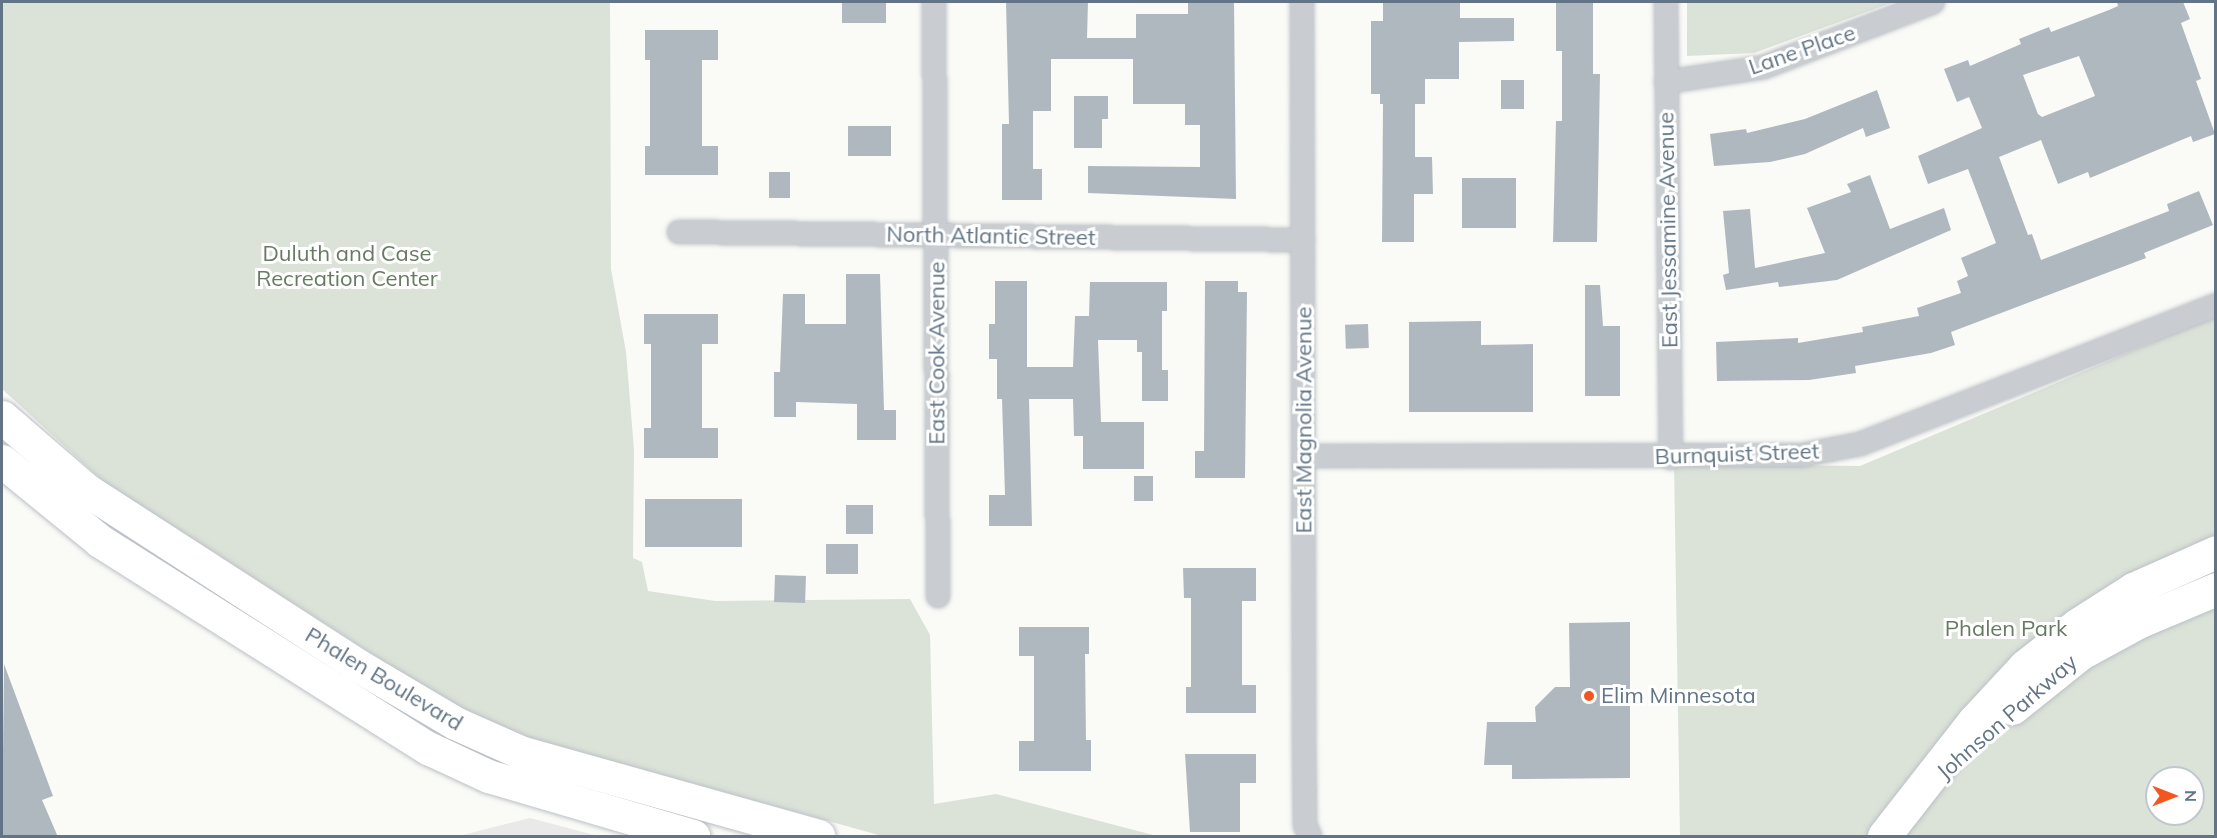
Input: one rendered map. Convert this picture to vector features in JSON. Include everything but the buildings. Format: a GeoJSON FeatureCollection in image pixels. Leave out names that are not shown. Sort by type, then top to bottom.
{"type":"FeatureCollection","features":[{"type":"Feature","properties":{"kind":"main road","name":"Phalen Boulevard"},"geometry":{"type":"LineString","coordinates":[[2,417],[85,489],[357,665],[455,723],[520,752],[818,837]]}},
{"type":"Feature","properties":{"kind":"main road","name":"Phalen Boulevard"},"geometry":{"type":"LineString","coordinates":[[2,461],[100,541],[428,748],[488,776],[693,837]]}},
{"type":"Feature","properties":{"kind":"main road","name":"Johnson Parkway"},"geometry":{"type":"LineString","coordinates":[[1884,837],[1929,784],[1974,721],[2025,666],[2068,632],[2133,589],[2216,552]]}},
{"type":"Feature","properties":{"kind":"main road","name":"Johnson Parkway"},"geometry":{"type":"LineString","coordinates":[[1929,784],[2025,696],[2081,653],[2140,621],[2216,589]]}},
{"type":"Feature","properties":{"kind":"street","name":"East Cook Avenue"},"geometry":{"type":"LineString","coordinates":[[934,2],[938,596]]}},
{"type":"Feature","properties":{"kind":"street","name":"East Magnolia Avenue"},"geometry":{"type":"LineString","coordinates":[[1302,2],[1304,757],[1305,825],[1310,837]]}},
{"type":"Feature","properties":{"kind":"street","name":"East Jessamine Avenue"},"geometry":{"type":"LineString","coordinates":[[1666,2],[1671,458]]}},
{"type":"Feature","properties":{"kind":"street","name":"Lane Place"},"geometry":{"type":"LineString","coordinates":[[1666,82],[1764,67],[1933,2]]}},
{"type":"Feature","properties":{"kind":"street","name":"North Atlantic Street"},"geometry":{"type":"LineString","coordinates":[[679,232],[1303,240]]}},
{"type":"Feature","properties":{"kind":"street","name":"Burnquist Street"},"geometry":{"type":"LineString","coordinates":[[1305,456],[1671,458],[1803,455],[1860,444],[2216,305]]}},
{"type":"Feature","properties":{"kind":"shaded area"},"geometry":{"type":"Polygon","coordinates":[[[530,818],[598,836],[459,836],[530,818]]]}},
{"type":"Feature","properties":{"kind":"green space","name":"Duluth and Case Recreation Center"},"geometry":{"type":"Polygon","coordinates":[[[2,2],[610,2],[611,269],[626,352],[634,450],[633,558],[642,562],[648,591],[715,601],[910,599],[930,635],[934,804],[996,794],[1157,836],[882,836],[519,735],[472,716],[422,686],[104,482],[2,389],[2,2]]]}},
{"type":"Feature","properties":{"kind":"green space"},"geometry":{"type":"Polygon","coordinates":[[[1687,2],[1894,2],[1754,53],[1687,56],[1687,2]]]}},
{"type":"Feature","properties":{"kind":"green space","name":"Phalen Park"},"geometry":{"type":"Polygon","coordinates":[[[2215,316],[2215,836],[1680,836],[1674,464],[1860,466],[2215,316]]]}},
{"type":"Feature","properties":{"kind":"place","name":"Elim Minnesota"},"geometry":{"type":"Point","coordinates":[1589,696]}}]}
